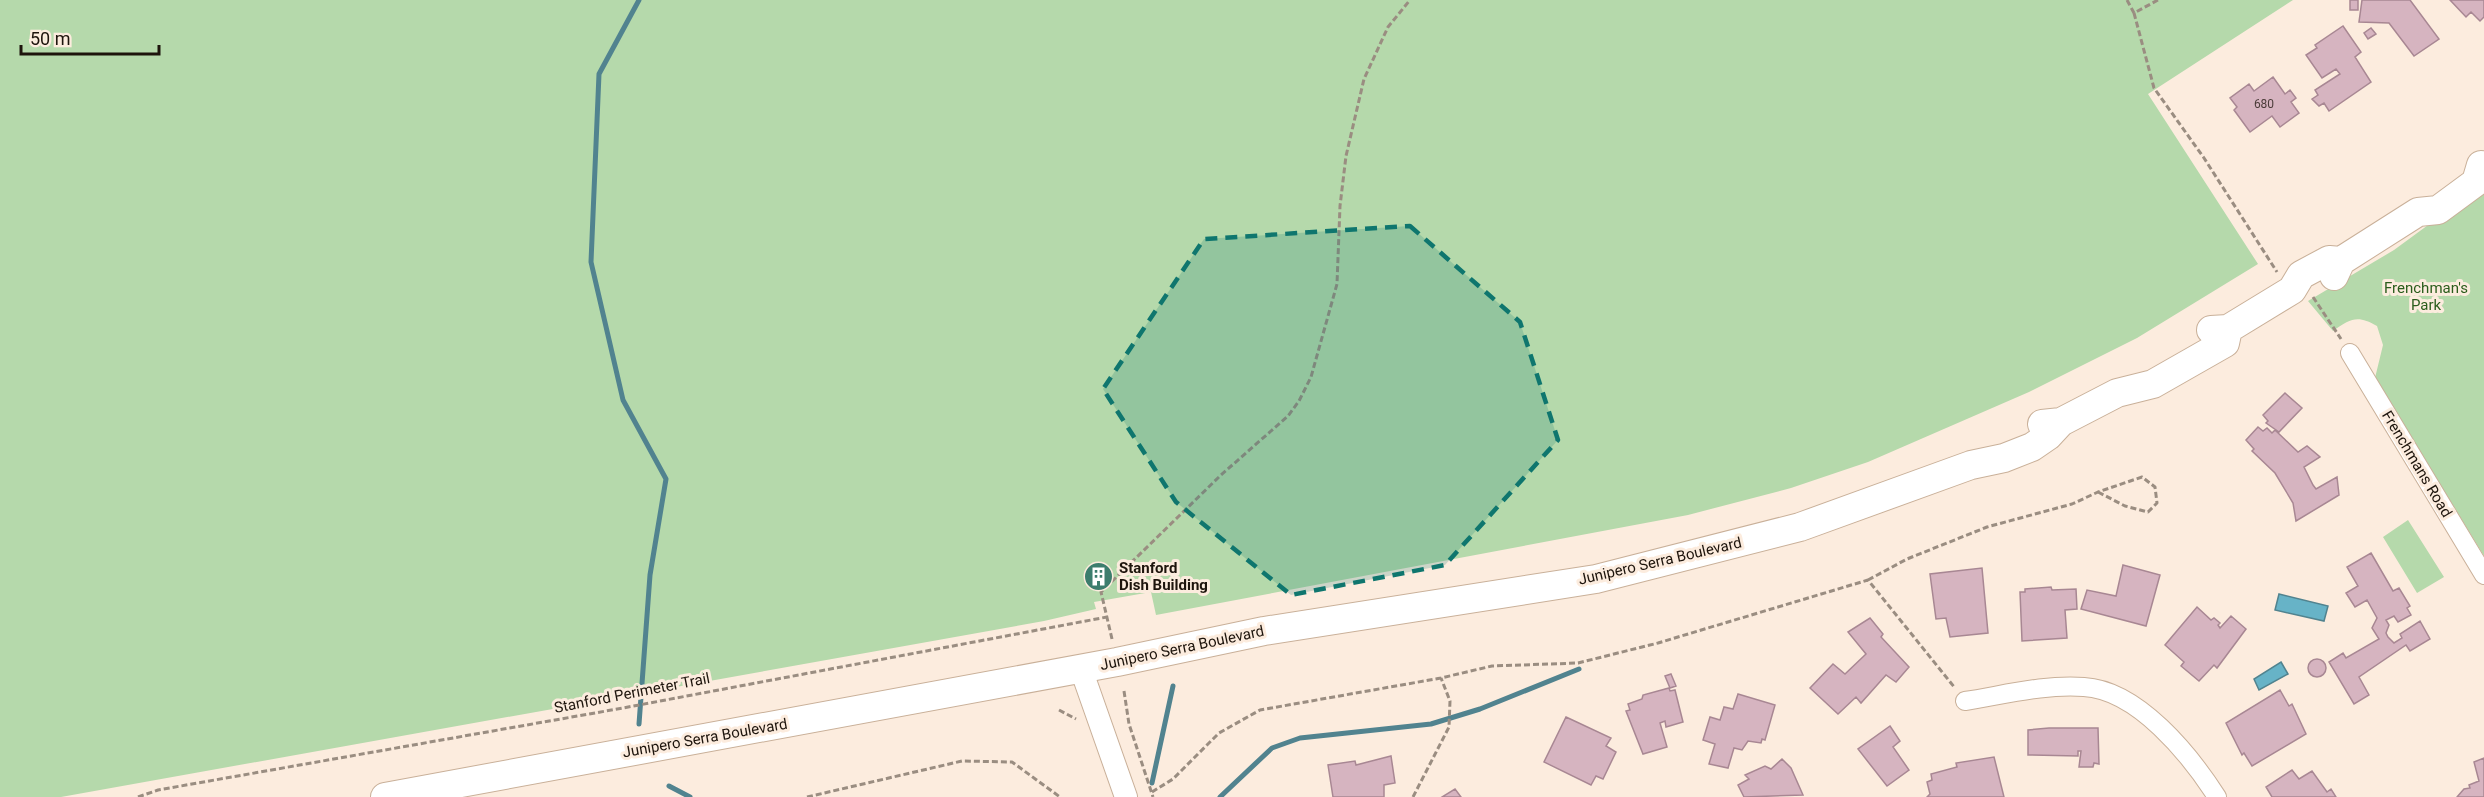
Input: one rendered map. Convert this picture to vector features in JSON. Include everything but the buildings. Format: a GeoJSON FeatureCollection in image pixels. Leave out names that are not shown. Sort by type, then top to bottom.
{"type":"FeatureCollection","features":[{"type":"Feature","properties":{"kind":"main road","name":"Junipero Serra Boulevard"},"geometry":{"type":"LineString","coordinates":[[385,797],[1081,669],[1264,631],[1596,579],[1800,527],[1971,465],[2020,431],[2061,422],[2117,393],[2140,372],[2206,333],[2216,328],[2228,329],[2301,291],[2301,275],[2329,260],[2341,261],[2418,212],[2427,195],[2464,168],[2483,164]]}},
{"type":"Feature","properties":{"kind":"street","name":"Frenchmans Road"},"geometry":{"type":"LineString","coordinates":[[2350,353],[2484,574]]}},
{"type":"Feature","properties":{"kind":"street"},"geometry":{"type":"LineString","coordinates":[[1081,669],[1125,797]]}},
{"type":"Feature","properties":{"kind":"street"},"geometry":{"type":"LineString","coordinates":[[1965,701],[2043,688],[2086,687],[2124,700],[2175,738],[2217,797]]}},
{"type":"Feature","properties":{"kind":"path"},"geometry":{"type":"LineString","coordinates":[[1112,639],[1101,592],[1221,475],[1288,416],[1307,385],[1333,308],[1337,284],[1340,206],[1346,156],[1364,79],[1388,27],[1410,0]]}},
{"type":"Feature","properties":{"kind":"path"},"geometry":{"type":"LineString","coordinates":[[2127,0],[2134,13],[2154,88],[2204,158],[2272,266],[2301,291],[2350,353]]}},
{"type":"Feature","properties":{"kind":"path"},"geometry":{"type":"LineString","coordinates":[[2134,13],[2158,0]]}},
{"type":"Feature","properties":{"kind":"path"},"geometry":{"type":"LineString","coordinates":[[1152,792],[1173,779],[1218,733],[1260,710],[1441,678],[1492,666],[1578,663],[1658,643],[1868,580],[1907,559],[1987,527],[2072,504],[2098,492],[2142,477],[2155,487],[2157,503],[2148,512],[2125,506],[2098,492]]}},
{"type":"Feature","properties":{"kind":"path"},"geometry":{"type":"LineString","coordinates":[[1868,580],[1965,701]]}},
{"type":"Feature","properties":{"kind":"path","name":"Stanford Perimeter Trail"},"geometry":{"type":"LineString","coordinates":[[138,797],[158,790],[623,708],[1107,617]]}},
{"type":"Feature","properties":{"kind":"path"},"geometry":{"type":"LineString","coordinates":[[1413,797],[1449,727],[1450,701],[1441,678]]}},
{"type":"Feature","properties":{"kind":"path"},"geometry":{"type":"LineString","coordinates":[[1124,691],[1129,724],[1153,797]]}},
{"type":"Feature","properties":{"kind":"path"},"geometry":{"type":"LineString","coordinates":[[807,797],[962,761],[1012,762],[1060,797]]}},
{"type":"Feature","properties":{"kind":"highlighted area"},"geometry":{"type":"Polygon","coordinates":[[[1410,226],[1520,322],[1558,440],[1445,565],[1291,595],[1176,502],[1103,389],[1204,239],[1410,226]]]}},
{"type":"Feature","properties":{"kind":"green space"},"geometry":{"type":"Polygon","coordinates":[[[0,0],[2293,0],[2148,94],[2258,264],[2137,338],[2029,392],[1868,462],[1791,488],[1688,515],[1156,615],[1151,592],[1094,602],[1096,609],[1044,621],[61,797],[0,797],[0,0]]]}},
{"type":"Feature","properties":{"kind":"green space","name":"Frenchman's Park"},"geometry":{"type":"Polygon","coordinates":[[[2484,184],[2484,556],[2375,378],[2383,345],[2377,326],[2359,319],[2345,323],[2333,331],[2308,301],[2394,250],[2484,184]]]}},
{"type":"Feature","properties":{"kind":"green space"},"geometry":{"type":"Polygon","coordinates":[[[2408,520],[2444,577],[2417,593],[2383,537],[2408,520]]]}},
{"type":"Feature","properties":{"kind":"water"},"geometry":{"type":"Polygon","coordinates":[[[2279,594],[2328,606],[2324,621],[2275,610],[2279,594]]]}},
{"type":"Feature","properties":{"kind":"water"},"geometry":{"type":"Polygon","coordinates":[[[2281,662],[2288,674],[2259,690],[2254,679],[2281,662]]]}},
{"type":"Feature","properties":{"kind":"waterway"},"geometry":{"type":"LineString","coordinates":[[639,0],[599,74],[591,262],[623,400],[666,479],[650,575],[639,724]]}},
{"type":"Feature","properties":{"kind":"waterway"},"geometry":{"type":"LineString","coordinates":[[1220,797],[1272,748],[1300,738],[1431,724],[1480,709],[1579,669]]}},
{"type":"Feature","properties":{"kind":"waterway"},"geometry":{"type":"LineString","coordinates":[[1152,783],[1173,686]]}},
{"type":"Feature","properties":{"kind":"waterway"},"geometry":{"type":"LineString","coordinates":[[669,786],[690,797]]}},
{"type":"Feature","properties":{"kind":"place","name":"Stanford Dish Building"},"geometry":{"type":"Point","coordinates":[1098,577]}}]}
